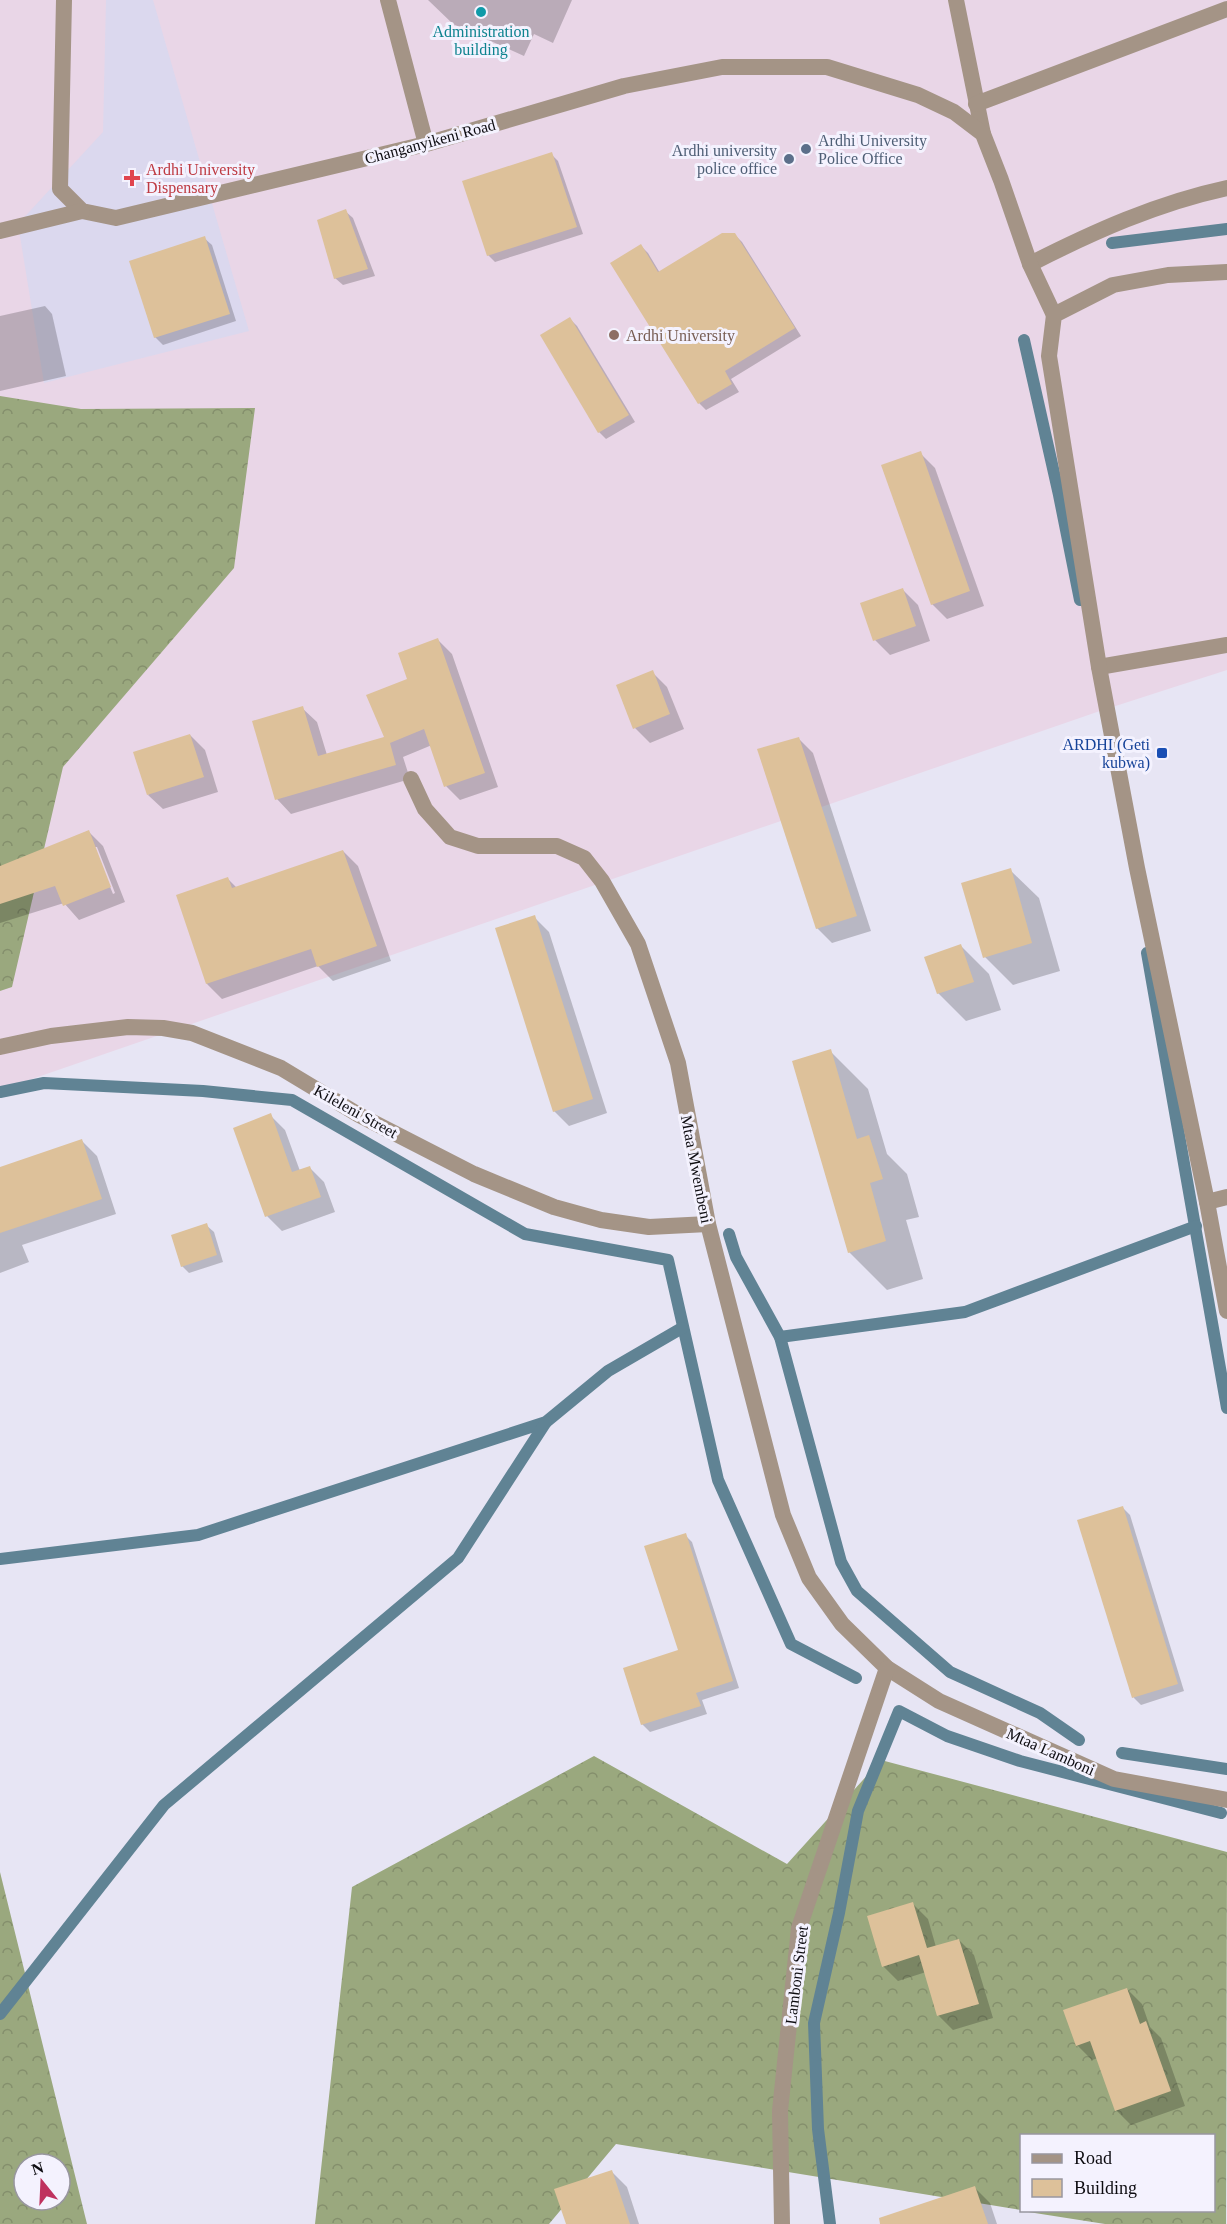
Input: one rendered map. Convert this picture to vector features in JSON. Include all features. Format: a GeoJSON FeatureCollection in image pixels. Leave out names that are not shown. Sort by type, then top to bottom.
{"type":"FeatureCollection","features":[{"type":"Feature","properties":{"kind":"street"},"geometry":{"type":"LineString","coordinates":[[64,0],[60,189],[82,211]]}},
{"type":"Feature","properties":{"kind":"street"},"geometry":{"type":"LineString","coordinates":[[388,0],[426,144]]}},
{"type":"Feature","properties":{"kind":"street"},"geometry":{"type":"LineString","coordinates":[[956,0],[983,134],[1030,264],[1054,315],[1049,356],[1053,389],[1080,540],[1099,667],[1137,868],[1207,1202],[1227,1311]]}},
{"type":"Feature","properties":{"kind":"street"},"geometry":{"type":"LineString","coordinates":[[976,104],[1227,9]]}},
{"type":"Feature","properties":{"kind":"street","name":"Changanyikeni Road"},"geometry":{"type":"LineString","coordinates":[[82,211],[116,218],[426,144],[624,86],[722,67],[827,67],[918,95],[954,112],[983,134]]}},
{"type":"Feature","properties":{"kind":"street"},"geometry":{"type":"LineString","coordinates":[[1030,264],[1085,236],[1138,214],[1191,196],[1227,188]]}},
{"type":"Feature","properties":{"kind":"street"},"geometry":{"type":"LineString","coordinates":[[0,231],[82,211]]}},
{"type":"Feature","properties":{"kind":"street"},"geometry":{"type":"LineString","coordinates":[[1054,315],[1113,285],[1168,275],[1227,272]]}},
{"type":"Feature","properties":{"kind":"street"},"geometry":{"type":"LineString","coordinates":[[1099,667],[1227,645]]}},
{"type":"Feature","properties":{"kind":"street","name":"Mtaa Mwembeni"},"geometry":{"type":"LineString","coordinates":[[411,779],[424,809],[450,837],[478,846],[557,846],[584,858],[602,881],[638,944],[678,1063],[708,1224],[783,1515],[809,1578],[842,1624],[887,1668]]}},
{"type":"Feature","properties":{"kind":"street","name":"Kileleni Street"},"geometry":{"type":"LineString","coordinates":[[0,1047],[51,1036],[128,1027],[163,1028],[192,1033],[281,1068],[359,1115],[474,1174],[554,1207],[601,1220],[648,1227],[708,1224]]}},
{"type":"Feature","properties":{"kind":"street"},"geometry":{"type":"LineString","coordinates":[[1207,1202],[1227,1197]]}},
{"type":"Feature","properties":{"kind":"street","name":"Mtaa Lamboni"},"geometry":{"type":"LineString","coordinates":[[887,1668],[939,1701],[1114,1779],[1227,1800]]}},
{"type":"Feature","properties":{"kind":"street","name":"Lamboni Street"},"geometry":{"type":"LineString","coordinates":[[782,2224],[780,2111],[799,1928],[887,1668]]}},
{"type":"Feature","properties":{"kind":"shaded area","name":"Ardhi University"},"geometry":{"type":"Polygon","coordinates":[[[0,0],[1227,0],[1227,670],[1097,712],[0,1090],[0,0]]]}},
{"type":"Feature","properties":{"kind":"shaded area","name":"Ardhi University Dispensary"},"geometry":{"type":"Polygon","coordinates":[[[106,0],[153,0],[249,331],[44,383],[18,224],[103,132],[106,0]]]}},
{"type":"Feature","properties":{"kind":"green space"},"geometry":{"type":"Polygon","coordinates":[[[0,396],[81,409],[255,408],[234,568],[63,767],[12,987],[0,991],[0,396]]]}},
{"type":"Feature","properties":{"kind":"green space"},"geometry":{"type":"Polygon","coordinates":[[[594,1756],[787,1864],[881,1760],[1227,1852],[1226,2224],[1105,2224],[1028,2212],[1215,2212],[1215,2134],[1020,2134],[1020,2210],[616,2144],[549,2224],[315,2224],[352,1887],[594,1756]]]}},
{"type":"Feature","properties":{"kind":"green space"},"geometry":{"type":"Polygon","coordinates":[[[0,1872],[69,2152],[12,2152],[12,2212],[72,2212],[72,2163],[87,2224],[0,2224],[0,1872]]]}},
{"type":"Feature","properties":{"kind":"building"},"geometry":{"type":"Polygon","coordinates":[[[552,152],[577,227],[487,256],[462,181],[552,152]]]}},
{"type":"Feature","properties":{"kind":"building"},"geometry":{"type":"Polygon","coordinates":[[[346,209],[368,269],[334,279],[317,220],[346,209]]]}},
{"type":"Feature","properties":{"kind":"building"},"geometry":{"type":"Polygon","coordinates":[[[722,233],[735,233],[795,328],[725,371],[732,384],[698,404],[610,263],[641,244],[658,272],[722,233]]]}},
{"type":"Feature","properties":{"kind":"building"},"geometry":{"type":"Polygon","coordinates":[[[205,236],[230,314],[154,338],[129,261],[205,236]]]}},
{"type":"Feature","properties":{"kind":"building"},"geometry":{"type":"Polygon","coordinates":[[[570,317],[629,415],[598,433],[540,335],[570,317]]]}},
{"type":"Feature","properties":{"kind":"building"},"geometry":{"type":"Polygon","coordinates":[[[921,451],[970,591],[931,605],[881,465],[921,451]]]}},
{"type":"Feature","properties":{"kind":"building"},"geometry":{"type":"Polygon","coordinates":[[[903,588],[916,626],[873,641],[860,603],[903,588]]]}},
{"type":"Feature","properties":{"kind":"building"},"geometry":{"type":"Polygon","coordinates":[[[438,638],[485,773],[444,787],[424,729],[390,743],[396,765],[275,800],[252,721],[303,706],[318,756],[384,737],[366,695],[407,679],[398,653],[438,638]]]}},
{"type":"Feature","properties":{"kind":"building"},"geometry":{"type":"Polygon","coordinates":[[[653,670],[670,714],[633,729],[616,685],[653,670]]]}},
{"type":"Feature","properties":{"kind":"building"},"geometry":{"type":"Polygon","coordinates":[[[190,734],[204,777],[147,795],[133,752],[190,734]]]}},
{"type":"Feature","properties":{"kind":"building"},"geometry":{"type":"Polygon","coordinates":[[[799,737],[857,916],[816,929],[757,749],[799,737]]]}},
{"type":"Feature","properties":{"kind":"building"},"geometry":{"type":"Polygon","coordinates":[[[89,830],[111,887],[63,906],[55,886],[0,904],[0,866],[89,830]]]}},
{"type":"Feature","properties":{"kind":"building"},"geometry":{"type":"Polygon","coordinates":[[[343,850],[377,946],[317,967],[311,949],[206,984],[176,895],[228,877],[232,888],[343,850]]]}},
{"type":"Feature","properties":{"kind":"building"},"geometry":{"type":"Polygon","coordinates":[[[1011,868],[1032,943],[983,958],[961,883],[1011,868]]]}},
{"type":"Feature","properties":{"kind":"building"},"geometry":{"type":"Polygon","coordinates":[[[535,915],[593,1099],[553,1112],[495,928],[535,915]]]}},
{"type":"Feature","properties":{"kind":"building"},"geometry":{"type":"Polygon","coordinates":[[[961,944],[974,982],[937,994],[924,957],[961,944]]]}},
{"type":"Feature","properties":{"kind":"building"},"geometry":{"type":"Polygon","coordinates":[[[831,1049],[857,1139],[869,1135],[883,1179],[870,1183],[886,1241],[848,1253],[792,1061],[831,1049]]]}},
{"type":"Feature","properties":{"kind":"building"},"geometry":{"type":"Polygon","coordinates":[[[271,1113],[292,1172],[310,1166],[321,1197],[265,1217],[233,1128],[271,1113]]]}},
{"type":"Feature","properties":{"kind":"building"},"geometry":{"type":"Polygon","coordinates":[[[82,1139],[102,1199],[0,1233],[0,1167],[82,1139]]]}},
{"type":"Feature","properties":{"kind":"building"},"geometry":{"type":"Polygon","coordinates":[[[207,1223],[217,1255],[181,1267],[171,1235],[207,1223]]]}},
{"type":"Feature","properties":{"kind":"building"},"geometry":{"type":"Polygon","coordinates":[[[1123,1506],[1178,1684],[1132,1698],[1077,1520],[1123,1506]]]}},
{"type":"Feature","properties":{"kind":"building"},"geometry":{"type":"Polygon","coordinates":[[[686,1533],[733,1681],[696,1693],[701,1706],[641,1725],[623,1668],[678,1650],[644,1546],[686,1533]]]}},
{"type":"Feature","properties":{"kind":"building"},"geometry":{"type":"Polygon","coordinates":[[[913,1902],[927,1948],[959,1939],[979,2004],[937,2016],[919,1955],[882,1967],[867,1916],[913,1902]]]}},
{"type":"Feature","properties":{"kind":"building"},"geometry":{"type":"Polygon","coordinates":[[[1127,1988],[1140,2024],[1146,2021],[1171,2091],[1115,2111],[1090,2041],[1076,2046],[1063,2010],[1127,1988]]]}},
{"type":"Feature","properties":{"kind":"building"},"geometry":{"type":"Polygon","coordinates":[[[612,2170],[630,2224],[566,2224],[554,2189],[612,2170]]]}},
{"type":"Feature","properties":{"kind":"building"},"geometry":{"type":"Polygon","coordinates":[[[975,2186],[988,2224],[880,2224],[879,2218],[975,2186]]]}},
{"type":"Feature","properties":{"kind":"waterway"},"geometry":{"type":"LineString","coordinates":[[1112,243],[1227,229]]}},
{"type":"Feature","properties":{"kind":"waterway"},"geometry":{"type":"LineString","coordinates":[[1024,340],[1080,600]]}},
{"type":"Feature","properties":{"kind":"waterway"},"geometry":{"type":"LineString","coordinates":[[1147,953],[1227,1408]]}},
{"type":"Feature","properties":{"kind":"waterway"},"geometry":{"type":"LineString","coordinates":[[0,1092],[44,1083],[203,1091],[292,1100],[525,1234],[668,1260],[718,1480],[791,1644],[856,1678]]}},
{"type":"Feature","properties":{"kind":"waterway"},"geometry":{"type":"LineString","coordinates":[[780,1337],[965,1312],[1196,1226]]}},
{"type":"Feature","properties":{"kind":"waterway"},"geometry":{"type":"LineString","coordinates":[[729,1234],[736,1257],[780,1337],[841,1562],[857,1591],[950,1672],[1040,1713],[1079,1740]]}},
{"type":"Feature","properties":{"kind":"waterway"},"geometry":{"type":"LineString","coordinates":[[0,1559],[198,1535],[546,1422],[608,1371],[682,1328]]}},
{"type":"Feature","properties":{"kind":"waterway"},"geometry":{"type":"LineString","coordinates":[[0,2014],[164,1805],[458,1558],[546,1422]]}},
{"type":"Feature","properties":{"kind":"waterway"},"geometry":{"type":"LineString","coordinates":[[830,2224],[818,2129],[814,2023],[839,1913],[858,1811],[899,1711],[947,1736],[1020,1761],[1221,1813]]}},
{"type":"Feature","properties":{"kind":"waterway"},"geometry":{"type":"LineString","coordinates":[[1122,1753],[1227,1769]]}},
{"type":"Feature","properties":{"kind":"place","name":"Administration building"},"geometry":{"type":"Point","coordinates":[481,12]}},
{"type":"Feature","properties":{"kind":"place","name":"Ardhi University Police Office"},"geometry":{"type":"Point","coordinates":[806,149]}},
{"type":"Feature","properties":{"kind":"place","name":"Ardhi university police office"},"geometry":{"type":"Point","coordinates":[789,159]}},
{"type":"Feature","properties":{"kind":"place","name":"Ardhi University Dispensary"},"geometry":{"type":"Point","coordinates":[132,178]}},
{"type":"Feature","properties":{"kind":"place","name":"Ardhi University"},"geometry":{"type":"Point","coordinates":[614,335]}},
{"type":"Feature","properties":{"kind":"place","name":"ARDHI (Geti kubwa)"},"geometry":{"type":"Point","coordinates":[1162,753]}}]}
